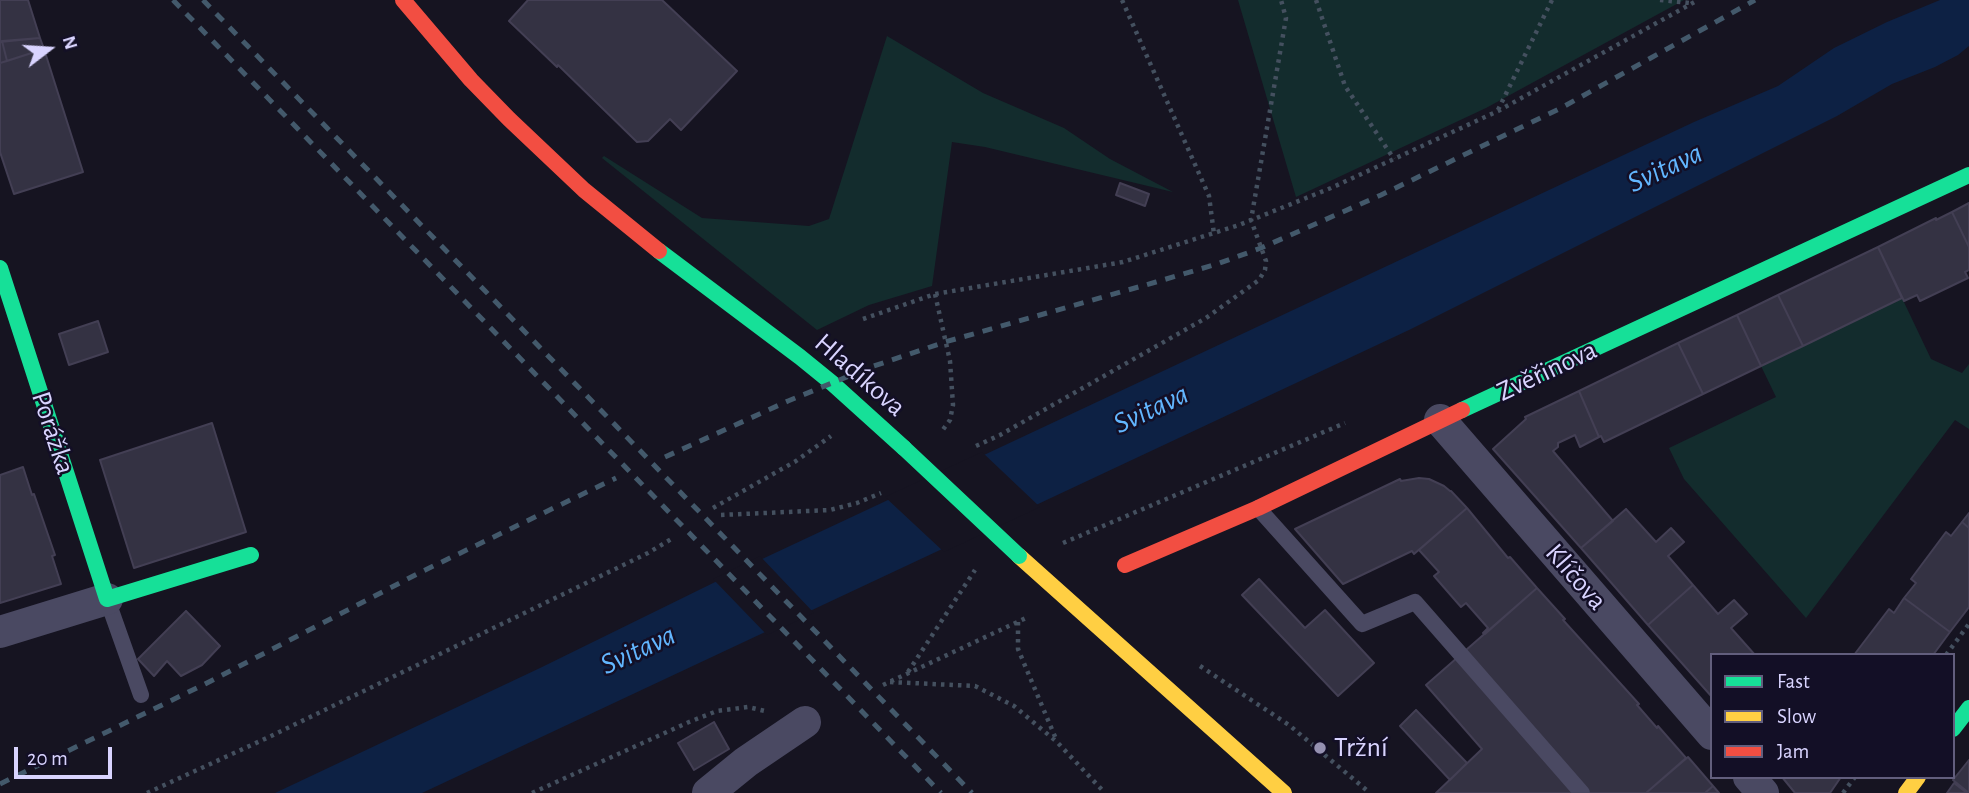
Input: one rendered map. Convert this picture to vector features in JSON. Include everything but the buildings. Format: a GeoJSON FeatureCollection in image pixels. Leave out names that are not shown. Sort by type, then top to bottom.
{"type":"FeatureCollection","features":[{"type":"Feature","properties":{"kind":"street","name":"Hladíkova"},"geometry":{"type":"LineString","coordinates":[[403,0],[471,80],[584,190],[810,366],[904,448],[1019,556],[1283,793]]}},
{"type":"Feature","properties":{"kind":"street","name":"Zvěřinova"},"geometry":{"type":"LineString","coordinates":[[1125,565],[1258,508],[1440,420],[1969,175]]}},
{"type":"Feature","properties":{"kind":"street","name":"Porážka"},"geometry":{"type":"LineString","coordinates":[[0,268],[6,305],[107,599]]}},
{"type":"Feature","properties":{"kind":"street","name":"Klíčova"},"geometry":{"type":"LineString","coordinates":[[1440,420],[1710,732]]}},
{"type":"Feature","properties":{"kind":"street"},"geometry":{"type":"LineString","coordinates":[[0,632],[251,555]]}},
{"type":"Feature","properties":{"kind":"street"},"geometry":{"type":"LineString","coordinates":[[1955,726],[1969,708]]}},
{"type":"Feature","properties":{"kind":"street"},"geometry":{"type":"LineString","coordinates":[[708,793],[746,762],[805,722]]}},
{"type":"Feature","properties":{"kind":"street"},"geometry":{"type":"LineString","coordinates":[[1751,779],[1763,793]]}},
{"type":"Feature","properties":{"kind":"lane"},"geometry":{"type":"LineString","coordinates":[[1258,508],[1362,624],[1415,602],[1582,793]]}},
{"type":"Feature","properties":{"kind":"lane"},"geometry":{"type":"LineString","coordinates":[[107,599],[141,695]]}},
{"type":"Feature","properties":{"kind":"path"},"geometry":{"type":"LineString","coordinates":[[1122,0],[1209,196],[1214,234]]}},
{"type":"Feature","properties":{"kind":"path"},"geometry":{"type":"LineString","coordinates":[[976,446],[1206,318],[1259,280],[1265,270],[1266,261],[1251,220],[1286,18],[1281,0]]}},
{"type":"Feature","properties":{"kind":"path"},"geometry":{"type":"LineString","coordinates":[[1316,0],[1345,86],[1394,159]]}},
{"type":"Feature","properties":{"kind":"path"},"geometry":{"type":"LineString","coordinates":[[1498,111],[1552,0]]}},
{"type":"Feature","properties":{"kind":"path"},"geometry":{"type":"LineString","coordinates":[[1660,0],[1691,4]]}},
{"type":"Feature","properties":{"kind":"path"},"geometry":{"type":"LineString","coordinates":[[863,319],[934,295],[1123,262],[1251,220],[1498,111],[1698,0]]}},
{"type":"Feature","properties":{"kind":"path"},"geometry":{"type":"LineString","coordinates":[[934,295],[950,361],[953,405],[950,420],[942,431]]}},
{"type":"Feature","properties":{"kind":"path"},"geometry":{"type":"LineString","coordinates":[[713,508],[796,461],[831,436]]}},
{"type":"Feature","properties":{"kind":"path"},"geometry":{"type":"LineString","coordinates":[[720,515],[830,510],[881,493]]}},
{"type":"Feature","properties":{"kind":"path"},"geometry":{"type":"LineString","coordinates":[[147,793],[282,731],[649,552],[673,537]]}},
{"type":"Feature","properties":{"kind":"path"},"geometry":{"type":"LineString","coordinates":[[907,674],[975,570]]}},
{"type":"Feature","properties":{"kind":"path"},"geometry":{"type":"LineString","coordinates":[[883,685],[1026,618]]}},
{"type":"Feature","properties":{"kind":"path"},"geometry":{"type":"LineString","coordinates":[[1017,622],[1018,649],[1057,742]]}},
{"type":"Feature","properties":{"kind":"path"},"geometry":{"type":"LineString","coordinates":[[1948,653],[1969,625]]}},
{"type":"Feature","properties":{"kind":"path"},"geometry":{"type":"LineString","coordinates":[[1197,664],[1289,725],[1370,793]]}},
{"type":"Feature","properties":{"kind":"path"},"geometry":{"type":"LineString","coordinates":[[890,682],[975,686],[1014,706],[1057,742],[1105,793]]}},
{"type":"Feature","properties":{"kind":"path"},"geometry":{"type":"LineString","coordinates":[[532,793],[717,711],[748,707],[805,722]]}},
{"type":"Feature","properties":{"kind":"green space"},"geometry":{"type":"Polygon","coordinates":[[[1238,0],[1684,0],[1486,108],[1296,197],[1238,0]]]}},
{"type":"Feature","properties":{"kind":"green space"},"geometry":{"type":"Polygon","coordinates":[[[887,36],[983,93],[1064,128],[1110,159],[1173,192],[985,147],[952,142],[932,286],[869,305],[817,330],[602,158],[604,156],[702,218],[809,226],[829,219],[887,36]]]}},
{"type":"Feature","properties":{"kind":"green space"},"geometry":{"type":"Polygon","coordinates":[[[1902,298],[1931,359],[1962,373],[1969,364],[1969,429],[1955,420],[1806,618],[1684,479],[1669,448],[1776,397],[1761,366],[1902,298]]]}},
{"type":"Feature","properties":{"kind":"water","name":"Svitava"},"geometry":{"type":"Polygon","coordinates":[[[1940,0],[1969,0],[1969,46],[1958,55],[1892,84],[1837,116],[1409,330],[422,793],[275,793],[760,560],[1694,122],[1778,86],[1834,48],[1940,0]]]}},
{"type":"Feature","properties":{"kind":"pier"},"geometry":{"type":"Polygon","coordinates":[[[982,452],[1040,507],[944,552],[885,497],[982,452]]]}},
{"type":"Feature","properties":{"kind":"pier"},"geometry":{"type":"Polygon","coordinates":[[[760,556],[814,613],[767,635],[713,579],[760,556]]]}},
{"type":"Feature","properties":{"kind":"railway"},"geometry":{"type":"LineString","coordinates":[[173,0],[941,793]]}},
{"type":"Feature","properties":{"kind":"railway"},"geometry":{"type":"LineString","coordinates":[[203,0],[972,793]]}},
{"type":"Feature","properties":{"kind":"railway"},"geometry":{"type":"LineString","coordinates":[[665,457],[871,367],[945,342],[1217,264],[1261,248],[1381,195],[1561,108],[1755,0]]}},
{"type":"Feature","properties":{"kind":"railway"},"geometry":{"type":"LineString","coordinates":[[0,784],[205,684],[421,572],[616,478]]}},
{"type":"Feature","properties":{"kind":"traffic: fast"},"geometry":{"type":"LineString","coordinates":[[1462,410],[1969,175]]}},
{"type":"Feature","properties":{"kind":"traffic: fast"},"geometry":{"type":"LineString","coordinates":[[659,251],[800,357],[904,448]]}},
{"type":"Feature","properties":{"kind":"traffic: fast"},"geometry":{"type":"LineString","coordinates":[[0,268],[107,599],[251,555]]}},
{"type":"Feature","properties":{"kind":"traffic: fast"},"geometry":{"type":"LineString","coordinates":[[904,448],[1019,556]]}},
{"type":"Feature","properties":{"kind":"traffic: fast"},"geometry":{"type":"LineString","coordinates":[[1955,726],[1969,708]]}},
{"type":"Feature","properties":{"kind":"traffic: slow"},"geometry":{"type":"LineString","coordinates":[[1019,556],[1284,793]]}},
{"type":"Feature","properties":{"kind":"traffic: slow"},"geometry":{"type":"LineString","coordinates":[[1906,793],[1916,779]]}},
{"type":"Feature","properties":{"kind":"traffic: jam"},"geometry":{"type":"LineString","coordinates":[[403,0],[471,80],[509,119],[584,190],[659,251]]}},
{"type":"Feature","properties":{"kind":"traffic: jam"},"geometry":{"type":"LineString","coordinates":[[1125,565],[1258,508],[1462,410]]}},
{"type":"Feature","properties":{"kind":"place","name":"Tržní"},"geometry":{"type":"Point","coordinates":[1320,748]}}]}
